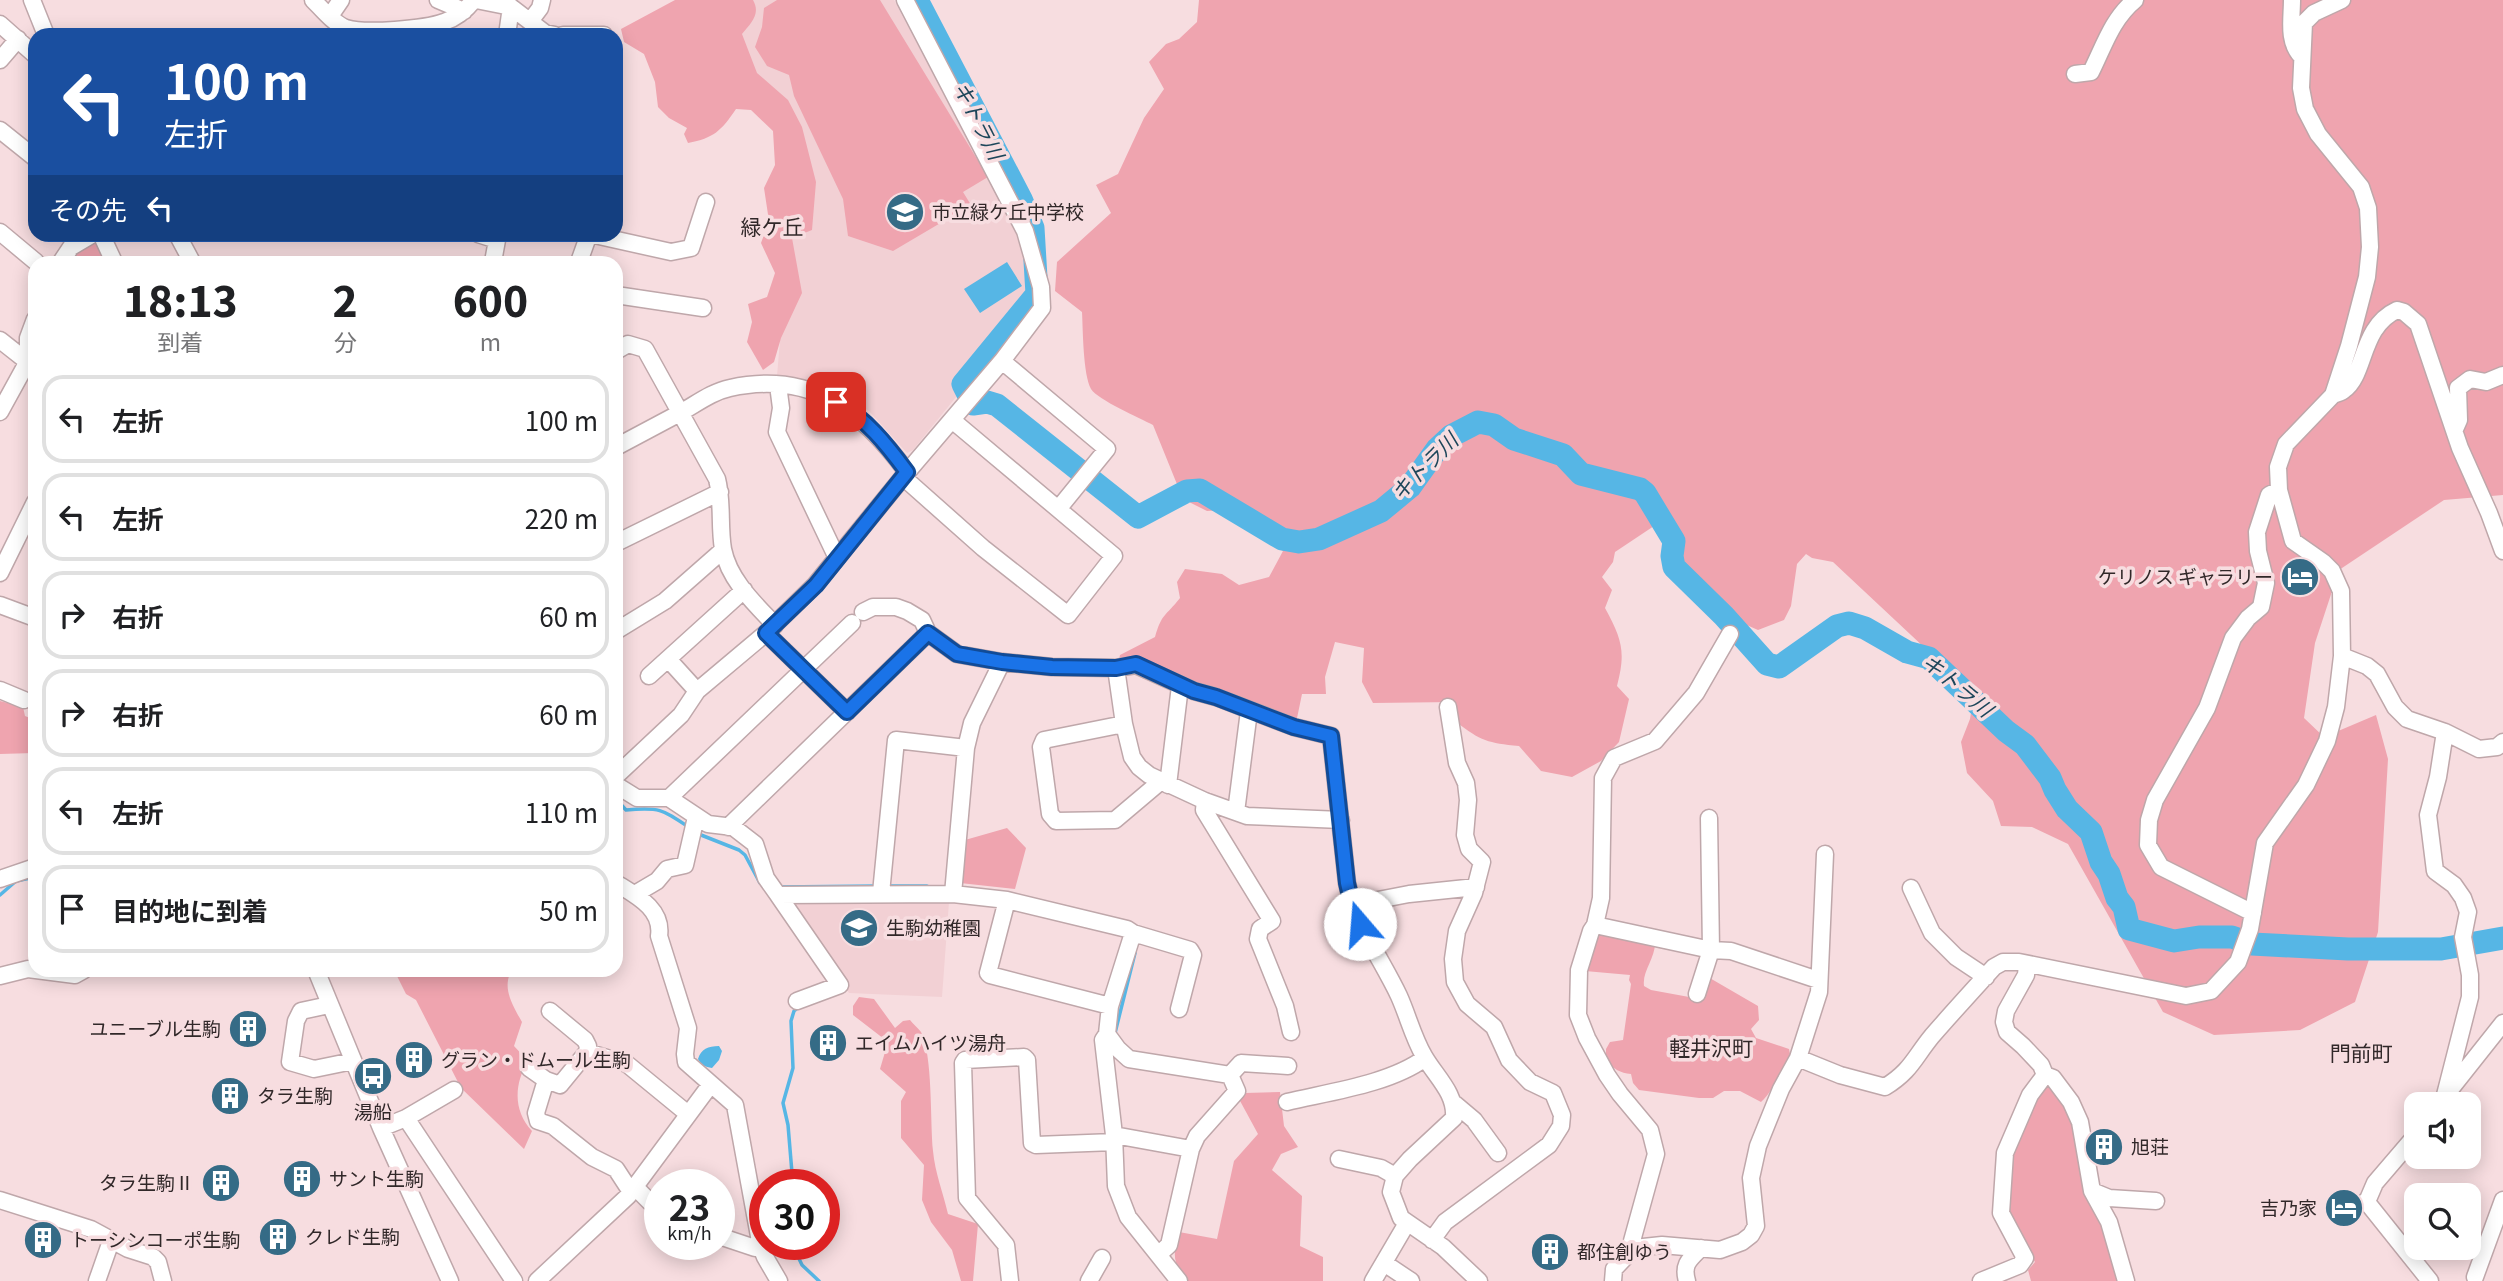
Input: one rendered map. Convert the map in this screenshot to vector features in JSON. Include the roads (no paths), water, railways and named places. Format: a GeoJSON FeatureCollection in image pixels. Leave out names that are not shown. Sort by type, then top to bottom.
{"type":"FeatureCollection","features":[{"type":"Feature","properties":{"kind":"street"},"geometry":{"type":"LineString","coordinates":[[32,0],[43,28]]}},
{"type":"Feature","properties":{"kind":"street"},"geometry":{"type":"LineString","coordinates":[[313,0],[346,28]]}},
{"type":"Feature","properties":{"kind":"street"},"geometry":{"type":"LineString","coordinates":[[330,16],[341,0]]}},
{"type":"Feature","properties":{"kind":"street"},"geometry":{"type":"LineString","coordinates":[[438,0],[512,7],[540,28]]}},
{"type":"Feature","properties":{"kind":"street"},"geometry":{"type":"LineString","coordinates":[[531,20],[540,8],[542,0]]}},
{"type":"Feature","properties":{"kind":"street"},"geometry":{"type":"LineString","coordinates":[[623,769],[681,715],[697,691],[771,629],[816,585],[905,474],[1002,361],[1042,308],[1041,287],[1025,231],[905,0]]}},
{"type":"Feature","properties":{"kind":"street"},"geometry":{"type":"LineString","coordinates":[[2075,74],[2091,72],[2111,28],[2125,8],[2135,0]]}},
{"type":"Feature","properties":{"kind":"street"},"geometry":{"type":"LineString","coordinates":[[2292,0],[2291,34],[2294,49],[2302,58]]}},
{"type":"Feature","properties":{"kind":"street"},"geometry":{"type":"LineString","coordinates":[[2333,395],[2350,346],[2367,277],[2370,247],[2368,208],[2361,187],[2318,134],[2305,109],[2301,88],[2304,23],[2308,17],[2342,0]]}},
{"type":"Feature","properties":{"kind":"street"},"geometry":{"type":"LineString","coordinates":[[400,28],[442,23],[471,4]]}},
{"type":"Feature","properties":{"kind":"street"},"geometry":{"type":"LineString","coordinates":[[509,28],[512,7]]}},
{"type":"Feature","properties":{"kind":"street"},"geometry":{"type":"LineString","coordinates":[[0,24],[28,48]]}},
{"type":"Feature","properties":{"kind":"street"},"geometry":{"type":"LineString","coordinates":[[0,60],[18,39]]}},
{"type":"Feature","properties":{"kind":"street"},"geometry":{"type":"LineString","coordinates":[[0,130],[28,152]]}},
{"type":"Feature","properties":{"kind":"street"},"geometry":{"type":"LineString","coordinates":[[623,241],[671,252],[691,248],[706,202]]}},
{"type":"Feature","properties":{"kind":"street"},"geometry":{"type":"LineString","coordinates":[[0,232],[29,256]]}},
{"type":"Feature","properties":{"kind":"street"},"geometry":{"type":"LineString","coordinates":[[65,256],[71,247],[79,242]]}},
{"type":"Feature","properties":{"kind":"street"},"geometry":{"type":"LineString","coordinates":[[623,296],[703,308]]}},
{"type":"Feature","properties":{"kind":"street"},"geometry":{"type":"LineString","coordinates":[[1798,1058],[1840,1075],[1885,1087],[1912,1066],[1930,1039],[2003,962],[2028,964],[2186,996],[2211,991],[2238,962],[2250,929],[2265,843],[2306,785],[2327,741],[2336,707],[2342,656],[2341,591],[2332,571],[2293,541],[2280,490],[2278,467],[2286,444],[2333,395],[2345,390],[2378,326],[2387,315],[2396,310],[2404,312],[2418,324],[2464,460],[2490,513],[2503,551]]}},
{"type":"Feature","properties":{"kind":"street"},"geometry":{"type":"LineString","coordinates":[[0,340],[28,362]]}},
{"type":"Feature","properties":{"kind":"street"},"geometry":{"type":"LineString","coordinates":[[623,347],[628,344],[645,349],[717,479],[723,550],[730,570],[803,671],[847,712]]}},
{"type":"Feature","properties":{"kind":"street"},"geometry":{"type":"LineString","coordinates":[[1002,361],[1107,449],[1059,508]]}},
{"type":"Feature","properties":{"kind":"street"},"geometry":{"type":"LineString","coordinates":[[0,412],[28,371]]}},
{"type":"Feature","properties":{"kind":"street"},"geometry":{"type":"LineString","coordinates":[[2455,432],[2459,420],[2458,388],[2470,379],[2486,382],[2503,375]]}},
{"type":"Feature","properties":{"kind":"street"},"geometry":{"type":"LineString","coordinates":[[623,443],[706,397],[730,388],[778,384],[823,396],[849,409],[872,429],[905,474],[983,548],[1068,615],[1114,556],[952,420]]}},
{"type":"Feature","properties":{"kind":"street"},"geometry":{"type":"LineString","coordinates":[[778,384],[781,408],[777,432],[837,558]]}},
{"type":"Feature","properties":{"kind":"street"},"geometry":{"type":"LineString","coordinates":[[2253,913],[2161,867],[2148,845],[2149,820],[2155,800],[2207,708],[2233,638],[2248,618],[2261,607],[2266,583],[2258,551],[2257,532],[2269,495],[2280,490]]}},
{"type":"Feature","properties":{"kind":"street"},"geometry":{"type":"LineString","coordinates":[[623,540],[720,492]]}},
{"type":"Feature","properties":{"kind":"street"},"geometry":{"type":"LineString","coordinates":[[0,573],[28,528]]}},
{"type":"Feature","properties":{"kind":"street"},"geometry":{"type":"LineString","coordinates":[[623,627],[665,601],[723,550]]}},
{"type":"Feature","properties":{"kind":"street"},"geometry":{"type":"LineString","coordinates":[[649,676],[744,590]]}},
{"type":"Feature","properties":{"kind":"street"},"geometry":{"type":"LineString","coordinates":[[0,604],[28,615]]}},
{"type":"Feature","properties":{"kind":"street"},"geometry":{"type":"LineString","coordinates":[[669,798],[857,618],[873,607],[895,607],[922,620],[928,633],[957,654],[1052,667],[1116,668],[1136,664],[1180,686],[1294,727],[1331,736],[1347,883],[1352,905],[1400,998],[1411,1030],[1425,1058],[1455,1104],[1474,1120],[1499,1153]]}},
{"type":"Feature","properties":{"kind":"street"},"geometry":{"type":"LineString","coordinates":[[728,827],[928,633]]}},
{"type":"Feature","properties":{"kind":"street"},"geometry":{"type":"LineString","coordinates":[[1634,1248],[1632,1241],[1656,1154],[1650,1130],[1607,1075],[1578,1015],[1579,970],[1595,925],[1601,898],[1603,778],[1614,758],[1655,741],[1696,693],[1730,634]]}},
{"type":"Feature","properties":{"kind":"street"},"geometry":{"type":"LineString","coordinates":[[2342,656],[2367,666],[2377,674],[2395,707],[2407,719],[2445,732],[2479,749],[2497,747],[2503,742]]}},
{"type":"Feature","properties":{"kind":"street"},"geometry":{"type":"LineString","coordinates":[[668,659],[697,691]]}},
{"type":"Feature","properties":{"kind":"street"},"geometry":{"type":"LineString","coordinates":[[953,894],[966,748],[972,723],[1002,662]]}},
{"type":"Feature","properties":{"kind":"street"},"geometry":{"type":"LineString","coordinates":[[1116,668],[1124,724],[1132,757],[1139,767],[1164,783],[1247,816],[1341,820]]}},
{"type":"Feature","properties":{"kind":"street"},"geometry":{"type":"LineString","coordinates":[[1124,724],[1044,740],[1041,747],[1050,814],[1056,821],[1115,820],[1164,783],[1180,686]]}},
{"type":"Feature","properties":{"kind":"street"},"geometry":{"type":"LineString","coordinates":[[0,690],[24,700]]}},
{"type":"Feature","properties":{"kind":"street"},"geometry":{"type":"LineString","coordinates":[[1433,1240],[1445,1222],[1549,1145],[1561,1126],[1562,1115],[1553,1093],[1530,1082],[1509,1060],[1494,1027],[1467,1004],[1455,982],[1453,959],[1457,931],[1476,887],[1482,862],[1469,849],[1465,835],[1468,800],[1466,783],[1457,763],[1448,708]]}},
{"type":"Feature","properties":{"kind":"street"},"geometry":{"type":"LineString","coordinates":[[1236,812],[1249,711]]}},
{"type":"Feature","properties":{"kind":"street"},"geometry":{"type":"LineString","coordinates":[[2444,1092],[2470,997],[2465,943],[2468,912],[2454,885],[2435,871],[2428,815],[2438,777],[2445,732]]}},
{"type":"Feature","properties":{"kind":"street"},"geometry":{"type":"LineString","coordinates":[[881,893],[896,740],[966,748]]}},
{"type":"Feature","properties":{"kind":"street"},"geometry":{"type":"LineString","coordinates":[[623,789],[637,798],[669,798],[708,824],[733,827],[755,844],[766,878],[840,985],[797,1001]]}},
{"type":"Feature","properties":{"kind":"street"},"geometry":{"type":"LineString","coordinates":[[1205,801],[1204,810],[1272,921],[1261,929],[1258,939],[1291,1031]]}},
{"type":"Feature","properties":{"kind":"street"},"geometry":{"type":"LineString","coordinates":[[635,894],[657,881],[667,869],[685,864],[696,817]]}},
{"type":"Feature","properties":{"kind":"street"},"geometry":{"type":"LineString","coordinates":[[1697,994],[1711,950],[1709,818]]}},
{"type":"Feature","properties":{"kind":"street"},"geometry":{"type":"LineString","coordinates":[[1613,1281],[1614,1269],[1634,1248],[1662,1245],[1720,1250],[1742,1242],[1751,1235],[1756,1226],[1751,1178],[1754,1165],[1773,1108],[1798,1058],[1819,992],[1825,854]]}},
{"type":"Feature","properties":{"kind":"street"},"geometry":{"type":"LineString","coordinates":[[0,879],[28,869]]}},
{"type":"Feature","properties":{"kind":"street"},"geometry":{"type":"LineString","coordinates":[[623,887],[635,894],[656,914],[661,924],[659,936],[688,1028],[686,1062],[735,1105],[749,1189]]}},
{"type":"Feature","properties":{"kind":"street"},"geometry":{"type":"LineString","coordinates":[[1352,905],[1409,894],[1476,887]]}},
{"type":"Feature","properties":{"kind":"street"},"geometry":{"type":"LineString","coordinates":[[1911,888],[1932,933],[1956,957],[1986,977]]}},
{"type":"Feature","properties":{"kind":"street"},"geometry":{"type":"LineString","coordinates":[[778,895],[953,894],[1007,900],[1127,929],[1190,950],[1193,955],[1180,1009]]}},
{"type":"Feature","properties":{"kind":"street"},"geometry":{"type":"LineString","coordinates":[[1007,900],[988,972],[990,975],[1110,1006]]}},
{"type":"Feature","properties":{"kind":"street"},"geometry":{"type":"LineString","coordinates":[[1595,925],[1711,950],[1731,951],[1818,980]]}},
{"type":"Feature","properties":{"kind":"street"},"geometry":{"type":"LineString","coordinates":[[1133,933],[1110,1006],[1107,1034],[1103,1040],[1114,1138],[1116,1186],[1128,1217],[1180,1281]]}},
{"type":"Feature","properties":{"kind":"street"},"geometry":{"type":"LineString","coordinates":[[2028,964],[2026,975],[2006,1011],[2004,1022],[2007,1032],[2041,1065],[2045,1074],[2053,1079],[2071,1102],[2080,1122],[2092,1191],[2109,1222],[2126,1281]]}},
{"type":"Feature","properties":{"kind":"street"},"geometry":{"type":"LineString","coordinates":[[0,976],[28,969]]}},
{"type":"Feature","properties":{"kind":"street"},"geometry":{"type":"LineString","coordinates":[[319,977],[381,1128],[450,1281]]}},
{"type":"Feature","properties":{"kind":"street"},"geometry":{"type":"LineString","coordinates":[[329,1005],[302,1011],[296,1021],[290,1062],[314,1069],[353,1061]]}},
{"type":"Feature","properties":{"kind":"street"},"geometry":{"type":"LineString","coordinates":[[529,1068],[545,1080],[561,1085],[587,1052],[585,1040],[550,1011]]}},
{"type":"Feature","properties":{"kind":"street"},"geometry":{"type":"LineString","coordinates":[[2448,1092],[2503,1023]]}},
{"type":"Feature","properties":{"kind":"street"},"geometry":{"type":"LineString","coordinates":[[1107,1034],[1129,1059],[1230,1075]]}},
{"type":"Feature","properties":{"kind":"street"},"geometry":{"type":"LineString","coordinates":[[587,1052],[627,1064],[688,1114]]}},
{"type":"Feature","properties":{"kind":"street"},"geometry":{"type":"LineString","coordinates":[[1287,1102],[1367,1083],[1413,1066],[1425,1058]]}},
{"type":"Feature","properties":{"kind":"street"},"geometry":{"type":"LineString","coordinates":[[1010,1281],[1006,1245],[967,1198],[965,1060],[1027,1059],[1032,1143],[1036,1145],[1114,1138],[1191,1149]]}},
{"type":"Feature","properties":{"kind":"street"},"geometry":{"type":"LineString","coordinates":[[1230,1075],[1241,1063],[1287,1066]]}},
{"type":"Feature","properties":{"kind":"street"},"geometry":{"type":"LineString","coordinates":[[1981,1281],[2020,1265],[2025,1258],[2001,1213],[2005,1153],[2030,1095],[2045,1074]]}},
{"type":"Feature","properties":{"kind":"street"},"geometry":{"type":"LineString","coordinates":[[1159,1254],[1169,1245],[1191,1149],[1197,1136],[1237,1091],[1230,1075]]}},
{"type":"Feature","properties":{"kind":"street"},"geometry":{"type":"LineString","coordinates":[[545,1080],[536,1113],[538,1121],[553,1126],[592,1157],[616,1169],[644,1198]]}},
{"type":"Feature","properties":{"kind":"street"},"geometry":{"type":"LineString","coordinates":[[537,1281],[633,1189],[711,1084]]}},
{"type":"Feature","properties":{"kind":"street"},"geometry":{"type":"LineString","coordinates":[[381,1128],[406,1118],[454,1090]]}},
{"type":"Feature","properties":{"kind":"street"},"geometry":{"type":"LineString","coordinates":[[1455,1104],[1454,1118],[1410,1159],[1395,1177],[1391,1192],[1401,1219],[1433,1240],[1479,1281]]}},
{"type":"Feature","properties":{"kind":"street"},"geometry":{"type":"LineString","coordinates":[[406,1118],[514,1281]]}},
{"type":"Feature","properties":{"kind":"street"},"geometry":{"type":"LineString","coordinates":[[2404,1149],[2375,1182],[2368,1199],[2430,1281]]}},
{"type":"Feature","properties":{"kind":"street"},"geometry":{"type":"LineString","coordinates":[[1339,1159],[1381,1168],[1395,1177]]}},
{"type":"Feature","properties":{"kind":"street"},"geometry":{"type":"LineString","coordinates":[[2092,1191],[2109,1198],[2156,1201]]}},
{"type":"Feature","properties":{"kind":"street"},"geometry":{"type":"LineString","coordinates":[[0,1200],[90,1229],[111,1241],[153,1257],[158,1262],[163,1281]]}},
{"type":"Feature","properties":{"kind":"street"},"geometry":{"type":"LineString","coordinates":[[2473,1280],[2502,1202]]}},
{"type":"Feature","properties":{"kind":"street"},"geometry":{"type":"LineString","coordinates":[[1373,1281],[1407,1223]]}},
{"type":"Feature","properties":{"kind":"street"},"geometry":{"type":"LineString","coordinates":[[97,1281],[111,1241]]}},
{"type":"Feature","properties":{"kind":"street"},"geometry":{"type":"LineString","coordinates":[[1687,1281],[1685,1265],[1701,1248]]}},
{"type":"Feature","properties":{"kind":"street"},"geometry":{"type":"LineString","coordinates":[[1089,1281],[1102,1258]]}},
{"type":"Feature","properties":{"kind":"street"},"geometry":{"type":"LineString","coordinates":[[767,1260],[779,1281]]}},
{"type":"Feature","properties":{"kind":"street"},"geometry":{"type":"LineString","coordinates":[[1384,1263],[1411,1281]]}},
{"type":"Feature","properties":{"kind":"water"},"geometry":{"type":"Polygon","coordinates":[[[1007,262],[1022,286],[980,313],[964,289],[1007,262]]]}},
{"type":"Feature","properties":{"kind":"water"},"geometry":{"type":"Polygon","coordinates":[[[719,1046],[722,1051],[712,1068],[700,1063],[698,1059],[703,1050],[719,1046]]]}},
{"type":"Feature","properties":{"kind":"waterway","name":"キトラ川"},"geometry":{"type":"LineString","coordinates":[[917,0],[1021,199],[1033,228],[1037,294],[963,384],[973,404],[987,402],[997,405],[1138,517],[1187,491],[1200,490],[1282,539],[1299,542],[1319,539],[1381,511],[1410,487],[1437,449],[1451,436],[1478,422],[1494,425],[1514,439],[1563,455],[1581,474],[1640,489],[1645,493],[1674,541],[1674,567],[1724,616],[1767,664],[1779,667],[1837,626],[1849,623],[1865,628],[1907,652],[1929,658],[2006,731],[2025,745],[2050,778],[2067,809],[2091,832],[2101,862],[2109,874],[2117,898],[2124,907],[2129,929],[2174,941],[2199,937],[2232,937],[2252,944],[2348,949],[2441,949],[2503,938]]}},
{"type":"Feature","properties":{"kind":"waterway"},"geometry":{"type":"LineString","coordinates":[[623,807],[626,810],[660,811],[690,828]]}},
{"type":"Feature","properties":{"kind":"waterway"},"geometry":{"type":"LineString","coordinates":[[696,833],[739,850],[745,855],[760,883]]}},
{"type":"Feature","properties":{"kind":"waterway"},"geometry":{"type":"LineString","coordinates":[[0,895],[16,881],[28,878]]}},
{"type":"Feature","properties":{"kind":"waterway"},"geometry":{"type":"LineString","coordinates":[[777,887],[878,886]]}},
{"type":"Feature","properties":{"kind":"waterway"},"geometry":{"type":"LineString","coordinates":[[886,886],[927,886]]}},
{"type":"Feature","properties":{"kind":"waterway"},"geometry":{"type":"LineString","coordinates":[[1115,1033],[1135,953]]}},
{"type":"Feature","properties":{"kind":"waterway"},"geometry":{"type":"LineString","coordinates":[[792,1169],[783,1103],[793,1068],[791,1021],[794,1011],[799,1007]]}},
{"type":"Feature","properties":{"kind":"waterway"},"geometry":{"type":"LineString","coordinates":[[800,1260],[819,1281]]}},
{"type":"Feature","properties":{"kind":"place","name":"市立緑ケ丘中学校"},"geometry":{"type":"Point","coordinates":[905,212]}},
{"type":"Feature","properties":{"kind":"place","name":"ケリノス ギャラリー"},"geometry":{"type":"Point","coordinates":[2300,577]}},
{"type":"Feature","properties":{"kind":"place","name":"生駒幼稚園"},"geometry":{"type":"Point","coordinates":[859,928]}},
{"type":"Feature","properties":{"kind":"place","name":"ユニーブル生駒"},"geometry":{"type":"Point","coordinates":[248,1029]}},
{"type":"Feature","properties":{"kind":"place","name":"エイムハイツ湯舟"},"geometry":{"type":"Point","coordinates":[828,1043]}},
{"type":"Feature","properties":{"kind":"place","name":"グラン・ドムール生駒"},"geometry":{"type":"Point","coordinates":[414,1060]}},
{"type":"Feature","properties":{"kind":"place","name":"湯船"},"geometry":{"type":"Point","coordinates":[373,1076]}},
{"type":"Feature","properties":{"kind":"place","name":"タラ生駒"},"geometry":{"type":"Point","coordinates":[230,1096]}},
{"type":"Feature","properties":{"kind":"place","name":"旭荘"},"geometry":{"type":"Point","coordinates":[2104,1147]}},
{"type":"Feature","properties":{"kind":"place","name":"サント生駒"},"geometry":{"type":"Point","coordinates":[302,1179]}},
{"type":"Feature","properties":{"kind":"place","name":"タラ生駒Ⅱ"},"geometry":{"type":"Point","coordinates":[221,1183]}},
{"type":"Feature","properties":{"kind":"place","name":"吉乃家"},"geometry":{"type":"Point","coordinates":[2344,1208]}},
{"type":"Feature","properties":{"kind":"place","name":"クレド生駒"},"geometry":{"type":"Point","coordinates":[278,1237]}},
{"type":"Feature","properties":{"kind":"place","name":"トーシンコーポ生駒"},"geometry":{"type":"Point","coordinates":[43,1240]}},
{"type":"Feature","properties":{"kind":"place","name":"都住創ゆう"},"geometry":{"type":"Point","coordinates":[1550,1252]}},
{"type":"Feature","properties":{"kind":"district","name":"緑ケ丘"},"geometry":{"type":"Point","coordinates":[772,228]}},
{"type":"Feature","properties":{"kind":"district","name":"軽井沢町"},"geometry":{"type":"Point","coordinates":[1711,1049]}},
{"type":"Feature","properties":{"kind":"district","name":"門前町"},"geometry":{"type":"Point","coordinates":[2361,1054]}}]}
